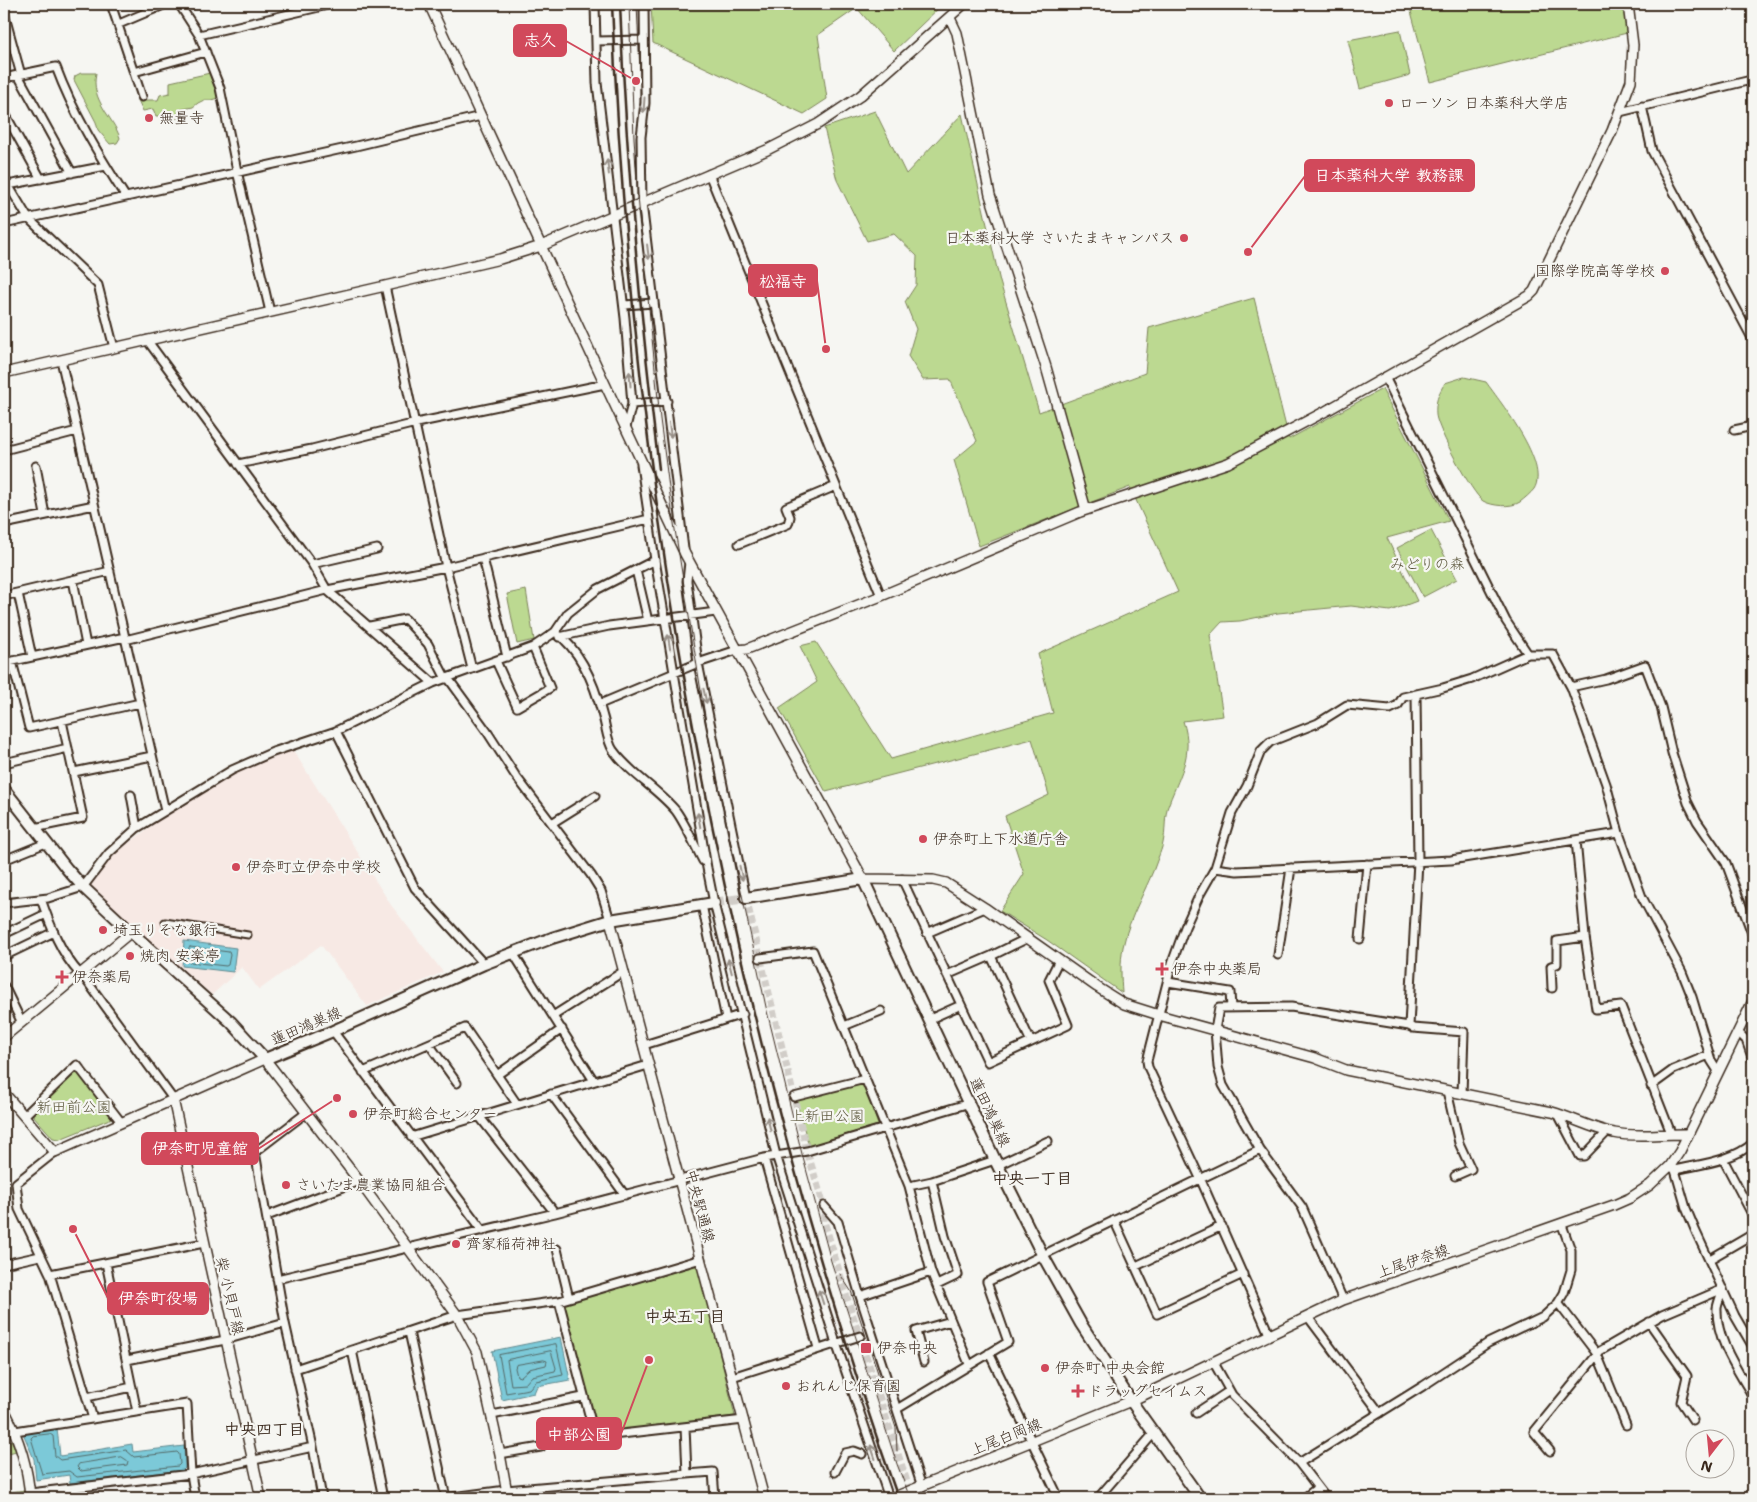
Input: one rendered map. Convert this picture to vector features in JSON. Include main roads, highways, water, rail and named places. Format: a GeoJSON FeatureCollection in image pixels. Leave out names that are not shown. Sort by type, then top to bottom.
{"type":"FeatureCollection","features":[{"type":"Feature","properties":{"kind":"main road","name":"蓮田鴻巣線"},"geometry":{"type":"LineString","coordinates":[[4,789],[67,869],[83,886],[131,932],[209,1001],[251,1042],[265,1059],[484,964],[552,938],[610,920],[714,903]]}},
{"type":"Feature","properties":{"kind":"main road","name":"蓮田鴻巣線"},"geometry":{"type":"LineString","coordinates":[[746,898],[863,879],[970,1103],[996,1162],[1042,1254],[1081,1324],[1198,1498]]}},
{"type":"Feature","properties":{"kind":"water"},"geometry":{"type":"Polygon","coordinates":[[[184,941],[236,948],[233,972],[182,966],[184,941]]]}},
{"type":"Feature","properties":{"kind":"water"},"geometry":{"type":"Polygon","coordinates":[[[561,1337],[570,1380],[537,1386],[534,1393],[502,1400],[492,1351],[561,1337]]]}},
{"type":"Feature","properties":{"kind":"water"},"geometry":{"type":"Polygon","coordinates":[[[57,1428],[60,1456],[132,1444],[133,1452],[184,1446],[185,1468],[183,1470],[70,1483],[69,1475],[36,1480],[34,1459],[23,1433],[57,1428]]]}},
{"type":"Feature","properties":{"kind":"tunnel"},"geometry":{"type":"LineString","coordinates":[[746,898],[807,1151],[824,1206],[824,1221],[910,1491]]}},
{"type":"Feature","properties":{"kind":"tunnel"},"geometry":{"type":"LineString","coordinates":[[714,903],[746,898]]}},
{"type":"Feature","properties":{"kind":"tram line"},"geometry":{"type":"LineString","coordinates":[[629,4],[638,197],[660,419],[672,511],[709,741],[766,1007],[802,1154],[831,1261],[897,1464],[910,1498]]}},
{"type":"Feature","properties":{"kind":"tram line"},"geometry":{"type":"LineString","coordinates":[[637,4],[641,95],[639,116]]}},
{"type":"Feature","properties":{"kind":"tram line"},"geometry":{"type":"LineString","coordinates":[[840,1274],[851,1291],[896,1428],[897,1451]]}},
{"type":"Feature","properties":{"kind":"railway"},"geometry":{"type":"LineString","coordinates":[[612,4],[628,259],[642,385],[658,512],[677,638],[700,764],[725,889],[785,1136],[838,1318],[898,1498]]}},
{"type":"Feature","properties":{"kind":"railway"},"geometry":{"type":"LineString","coordinates":[[620,4],[635,237],[659,469]]}},
{"type":"Feature","properties":{"kind":"place","name":"志久"},"geometry":{"type":"Point","coordinates":[636,81]}},
{"type":"Feature","properties":{"kind":"place","name":"ローソン 日本薬科大学店"},"geometry":{"type":"Point","coordinates":[1389,103]}},
{"type":"Feature","properties":{"kind":"place","name":"無量寺"},"geometry":{"type":"Point","coordinates":[149,118]}},
{"type":"Feature","properties":{"kind":"place","name":"日本薬科大学 さいたまキャンパス"},"geometry":{"type":"Point","coordinates":[1184,238]}},
{"type":"Feature","properties":{"kind":"place","name":"日本薬科大学 教務課"},"geometry":{"type":"Point","coordinates":[1248,252]}},
{"type":"Feature","properties":{"kind":"place","name":"国際学院高等学校"},"geometry":{"type":"Point","coordinates":[1665,271]}},
{"type":"Feature","properties":{"kind":"place","name":"松福寺"},"geometry":{"type":"Point","coordinates":[826,349]}},
{"type":"Feature","properties":{"kind":"place","name":"伊奈町上下水道庁舎"},"geometry":{"type":"Point","coordinates":[923,839]}},
{"type":"Feature","properties":{"kind":"place","name":"伊奈町立伊奈中学校"},"geometry":{"type":"Point","coordinates":[236,867]}},
{"type":"Feature","properties":{"kind":"place","name":"埼玉りそな銀行"},"geometry":{"type":"Point","coordinates":[103,930]}},
{"type":"Feature","properties":{"kind":"place","name":"焼肉 安楽亭"},"geometry":{"type":"Point","coordinates":[130,956]}},
{"type":"Feature","properties":{"kind":"place","name":"伊奈中央薬局"},"geometry":{"type":"Point","coordinates":[1162,969]}},
{"type":"Feature","properties":{"kind":"place","name":"伊奈薬局"},"geometry":{"type":"Point","coordinates":[62,977]}},
{"type":"Feature","properties":{"kind":"place","name":"伊奈町児童館"},"geometry":{"type":"Point","coordinates":[337,1098]}},
{"type":"Feature","properties":{"kind":"place","name":"伊奈町総合センター"},"geometry":{"type":"Point","coordinates":[353,1114]}},
{"type":"Feature","properties":{"kind":"place","name":"さいたま農業協同組合"},"geometry":{"type":"Point","coordinates":[286,1185]}},
{"type":"Feature","properties":{"kind":"place","name":"伊奈町役場"},"geometry":{"type":"Point","coordinates":[73,1229]}},
{"type":"Feature","properties":{"kind":"place","name":"齊家稲荷神社"},"geometry":{"type":"Point","coordinates":[456,1244]}},
{"type":"Feature","properties":{"kind":"place","name":"伊奈中央"},"geometry":{"type":"Point","coordinates":[866,1348]}},
{"type":"Feature","properties":{"kind":"place","name":"中部公園"},"geometry":{"type":"Point","coordinates":[649,1360]}},
{"type":"Feature","properties":{"kind":"place","name":"伊奈町 中央会館"},"geometry":{"type":"Point","coordinates":[1045,1368]}},
{"type":"Feature","properties":{"kind":"place","name":"おれんじ保育園"},"geometry":{"type":"Point","coordinates":[786,1386]}},
{"type":"Feature","properties":{"kind":"place","name":"ドラッグセイムス"},"geometry":{"type":"Point","coordinates":[1078,1391]}},
{"type":"Feature","properties":{"kind":"district","name":"中央一丁目"},"geometry":{"type":"Point","coordinates":[1032,1178]}},
{"type":"Feature","properties":{"kind":"district","name":"中央五丁目"},"geometry":{"type":"Point","coordinates":[685,1316]}},
{"type":"Feature","properties":{"kind":"district","name":"中央四丁目"},"geometry":{"type":"Point","coordinates":[264,1429]}},
{"type":"Feature","properties":{"kind":"park label","name":"みどりの森"},"geometry":{"type":"Point","coordinates":[1427,564]}},
{"type":"Feature","properties":{"kind":"park label","name":"新田前公園"},"geometry":{"type":"Point","coordinates":[74,1107]}},
{"type":"Feature","properties":{"kind":"park label","name":"上新田公園"},"geometry":{"type":"Point","coordinates":[827,1116]}}]}
